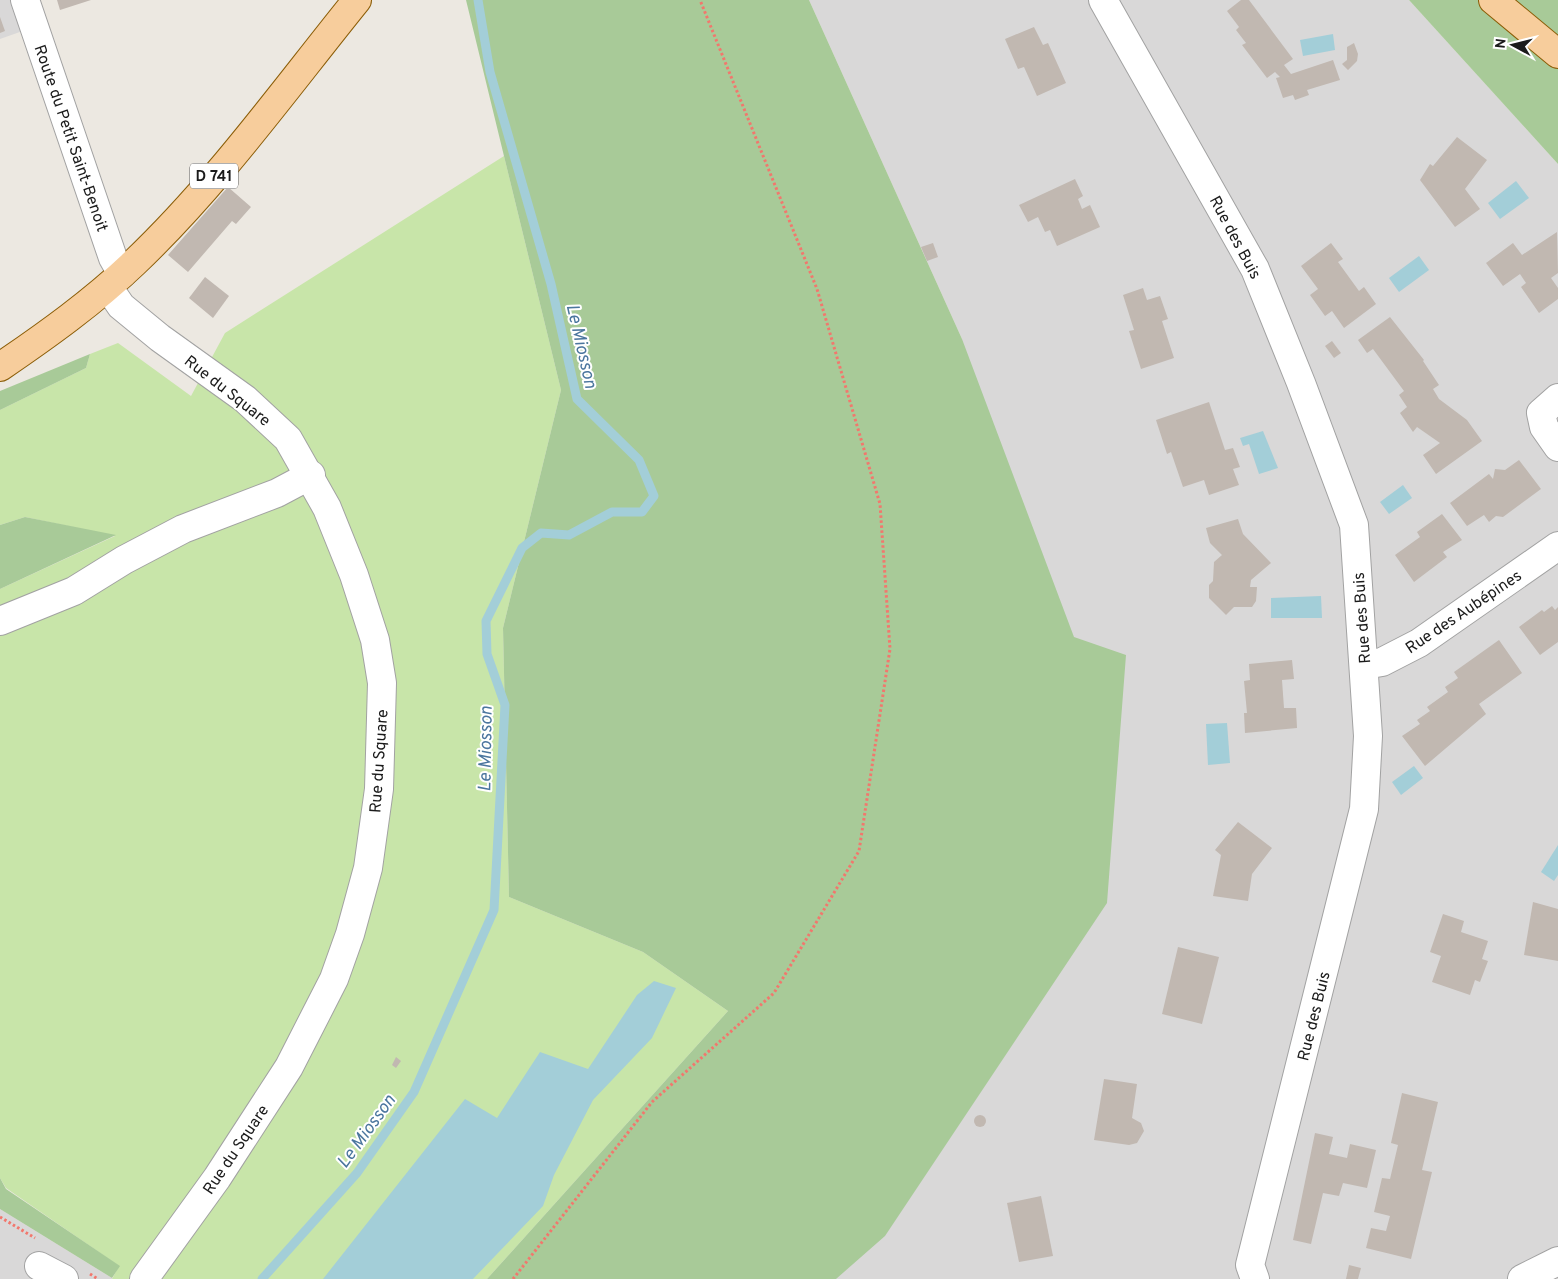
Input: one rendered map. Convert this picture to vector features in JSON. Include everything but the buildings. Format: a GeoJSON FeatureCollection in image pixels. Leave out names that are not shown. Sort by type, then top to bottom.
{"type":"FeatureCollection","features":[{"type":"Feature","properties":{"kind":"main road","name":"D 741"},"geometry":{"type":"LineString","coordinates":[[0,367],[115,281],[166,231],[224,165],[357,0]]}},
{"type":"Feature","properties":{"kind":"main road"},"geometry":{"type":"LineString","coordinates":[[1493,0],[1558,54]]}},
{"type":"Feature","properties":{"kind":"main road","name":"D 741"},"geometry":{"type":"LineString","coordinates":[[0,352],[49,332]]}},
{"type":"Feature","properties":{"kind":"street","name":"Route du Petit Saint-Benoit"},"geometry":{"type":"LineString","coordinates":[[25,0],[113,258],[115,281]]}},
{"type":"Feature","properties":{"kind":"street","name":"Rue des Buis"},"geometry":{"type":"LineString","coordinates":[[1103,0],[1255,269],[1301,382],[1354,525],[1368,736],[1364,809],[1250,1265],[1255,1279]]}},
{"type":"Feature","properties":{"kind":"street","name":"Rue du Square"},"geometry":{"type":"LineString","coordinates":[[115,281],[121,306],[160,338],[245,399],[288,439],[311,475],[328,508],[354,574],[375,640],[382,683],[379,789],[368,868],[350,934],[334,979],[289,1068],[217,1178],[144,1279]]}},
{"type":"Feature","properties":{"kind":"street"},"geometry":{"type":"LineString","coordinates":[[1558,398],[1541,413],[1544,427],[1558,447]]}},
{"type":"Feature","properties":{"kind":"street"},"geometry":{"type":"LineString","coordinates":[[0,621],[74,591],[124,560],[183,529],[277,493],[311,475]]}},
{"type":"Feature","properties":{"kind":"street","name":"Rue des Aubépines"},"geometry":{"type":"LineString","coordinates":[[1364,665],[1382,662],[1419,643],[1558,546]]}},
{"type":"Feature","properties":{"kind":"street"},"geometry":{"type":"LineString","coordinates":[[1522,1279],[1558,1261]]}},
{"type":"Feature","properties":{"kind":"street"},"geometry":{"type":"LineString","coordinates":[[40,1266],[64,1279]]}},
{"type":"Feature","properties":{"kind":"path"},"geometry":{"type":"LineString","coordinates":[[513,1279],[652,1102],[774,993],[849,868],[859,851],[890,649],[880,504],[817,289],[700,0]]}},
{"type":"Feature","properties":{"kind":"shaded area"},"geometry":{"type":"Polygon","coordinates":[[[0,0],[25,0],[34,27],[0,39],[0,0]]]}},
{"type":"Feature","properties":{"kind":"shaded area"},"geometry":{"type":"Polygon","coordinates":[[[809,0],[1409,0],[1558,164],[1558,1279],[836,1279],[962,339],[809,0]]]}},
{"type":"Feature","properties":{"kind":"shaded area"},"geometry":{"type":"Polygon","coordinates":[[[0,1209],[112,1278],[112,1279],[0,1279],[0,1209]]]}},
{"type":"Feature","properties":{"kind":"green space"},"geometry":{"type":"Polygon","coordinates":[[[466,0],[809,0],[962,339],[1074,637],[1126,655],[1107,903],[885,1236],[836,1279],[487,1279],[728,1011],[643,952],[509,897],[503,628],[561,390],[466,0]]]}},
{"type":"Feature","properties":{"kind":"green space"},"geometry":{"type":"Polygon","coordinates":[[[1409,0],[1558,0],[1558,164],[1409,0]]]}},
{"type":"Feature","properties":{"kind":"green space"},"geometry":{"type":"Polygon","coordinates":[[[504,156],[561,390],[503,628],[509,897],[643,952],[728,1011],[487,1279],[112,1279],[119,1266],[6,1188],[0,1178],[0,589],[115,536],[25,517],[0,525],[0,410],[86,368],[90,354],[118,343],[191,396],[225,333],[504,156]]]}},
{"type":"Feature","properties":{"kind":"green space"},"geometry":{"type":"Polygon","coordinates":[[[90,354],[86,368],[0,410],[0,391],[90,354]]]}},
{"type":"Feature","properties":{"kind":"green space"},"geometry":{"type":"Polygon","coordinates":[[[25,517],[116,535],[0,589],[0,525],[25,517]]]}},
{"type":"Feature","properties":{"kind":"green space"},"geometry":{"type":"Polygon","coordinates":[[[0,1178],[6,1189],[120,1266],[112,1278],[0,1209],[0,1178]]]}},
{"type":"Feature","properties":{"kind":"water"},"geometry":{"type":"Polygon","coordinates":[[[1333,34],[1335,50],[1303,56],[1300,40],[1333,34]]]}},
{"type":"Feature","properties":{"kind":"water"},"geometry":{"type":"Polygon","coordinates":[[[1516,181],[1529,198],[1500,219],[1488,203],[1516,181]]]}},
{"type":"Feature","properties":{"kind":"water"},"geometry":{"type":"Polygon","coordinates":[[[1419,256],[1429,270],[1399,292],[1389,278],[1419,256]]]}},
{"type":"Feature","properties":{"kind":"water"},"geometry":{"type":"Polygon","coordinates":[[[1263,431],[1278,468],[1259,474],[1249,444],[1243,446],[1240,438],[1263,431]]]}},
{"type":"Feature","properties":{"kind":"water"},"geometry":{"type":"Polygon","coordinates":[[[1403,485],[1412,498],[1389,514],[1380,502],[1403,485]]]}},
{"type":"Feature","properties":{"kind":"water"},"geometry":{"type":"Polygon","coordinates":[[[1321,596],[1322,618],[1271,618],[1271,598],[1321,596]]]}},
{"type":"Feature","properties":{"kind":"water"},"geometry":{"type":"Polygon","coordinates":[[[1227,723],[1230,763],[1208,765],[1206,724],[1227,723]]]}},
{"type":"Feature","properties":{"kind":"water"},"geometry":{"type":"Polygon","coordinates":[[[1414,766],[1423,778],[1401,795],[1392,782],[1414,766]]]}},
{"type":"Feature","properties":{"kind":"water"},"geometry":{"type":"Polygon","coordinates":[[[1558,845],[1558,875],[1554,881],[1541,872],[1558,845]]]}},
{"type":"Feature","properties":{"kind":"water"},"geometry":{"type":"Polygon","coordinates":[[[654,981],[676,988],[652,1038],[593,1100],[554,1175],[543,1206],[473,1279],[323,1279],[465,1099],[497,1118],[540,1052],[588,1069],[637,995],[654,981]]]}},
{"type":"Feature","properties":{"kind":"waterway","name":"Le Miosson"},"geometry":{"type":"LineString","coordinates":[[262,1279],[357,1173],[414,1092],[494,910],[505,705],[487,654],[486,621],[522,548],[541,533],[569,535],[612,512],[642,512],[654,496],[639,460],[577,399],[551,284],[490,72],[478,0]]}}]}
